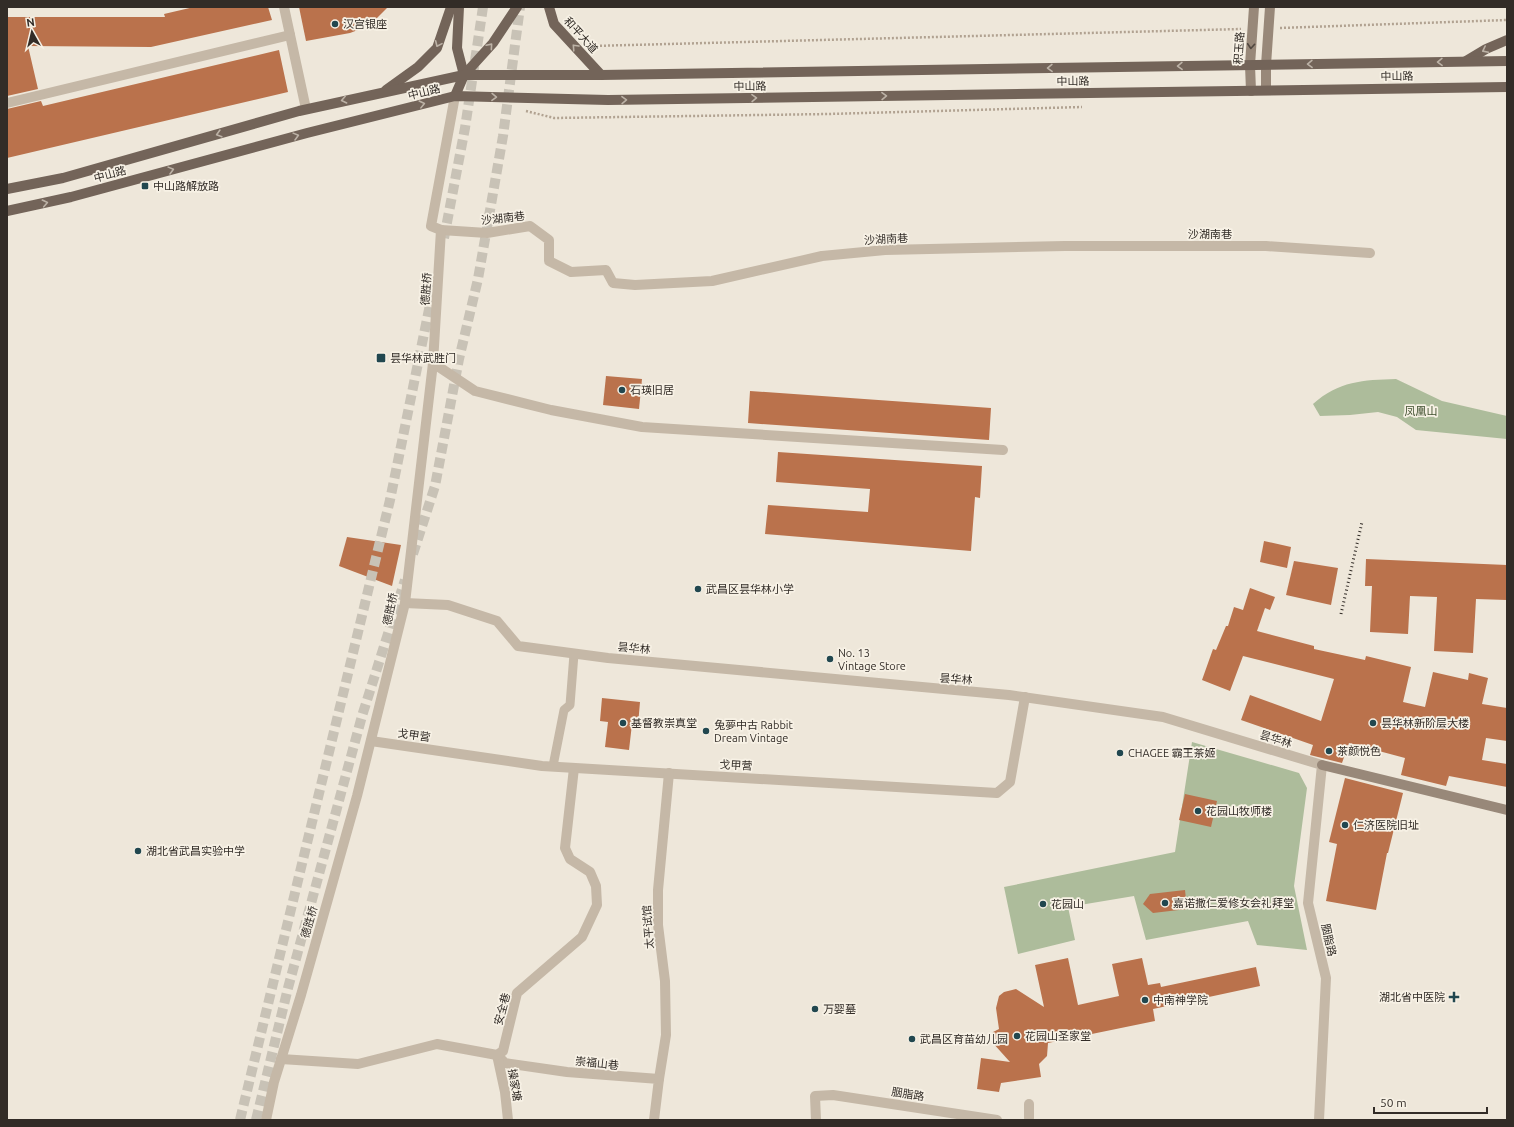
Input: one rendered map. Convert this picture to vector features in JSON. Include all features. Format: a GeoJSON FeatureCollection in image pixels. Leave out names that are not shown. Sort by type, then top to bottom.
{"type":"FeatureCollection","features":[{"type":"Feature","properties":{"kind":"main road"},"geometry":{"type":"LineString","coordinates":[[382,92],[418,67],[438,48],[451,7]]}},
{"type":"Feature","properties":{"kind":"main road"},"geometry":{"type":"LineString","coordinates":[[459,7],[457,48],[464,75]]}},
{"type":"Feature","properties":{"kind":"main road"},"geometry":{"type":"LineString","coordinates":[[455,96],[464,75],[493,43],[517,7]]}},
{"type":"Feature","properties":{"kind":"main road","name":"和平大道"},"geometry":{"type":"LineString","coordinates":[[549,7],[554,24],[602,75]]}},
{"type":"Feature","properties":{"kind":"main road"},"geometry":{"type":"LineString","coordinates":[[1465,62],[1486,49],[1507,40]]}},
{"type":"Feature","properties":{"kind":"main road","name":"中山路"},"geometry":{"type":"LineString","coordinates":[[7,190],[63,178],[306,109],[464,75],[602,75],[1507,61]]}},
{"type":"Feature","properties":{"kind":"main road","name":"中山路"},"geometry":{"type":"LineString","coordinates":[[7,211],[71,197],[307,133],[455,96],[608,100],[1507,87]]}},
{"type":"Feature","properties":{"kind":"street"},"geometry":{"type":"LineString","coordinates":[[284,7],[306,109]]}},
{"type":"Feature","properties":{"kind":"street","name":"积玉路"},"geometry":{"type":"LineString","coordinates":[[1251,91],[1250,65],[1254,7]]}},
{"type":"Feature","properties":{"kind":"street"},"geometry":{"type":"LineString","coordinates":[[1266,90],[1266,65],[1270,7]]}},
{"type":"Feature","properties":{"kind":"street"},"geometry":{"type":"LineString","coordinates":[[7,103],[290,35]]}},
{"type":"Feature","properties":{"kind":"street"},"geometry":{"type":"LineString","coordinates":[[442,230],[432,226],[455,96]]}},
{"type":"Feature","properties":{"kind":"street","name":"沙湖南巷"},"geometry":{"type":"LineString","coordinates":[[442,230],[487,233],[530,226],[549,240],[549,261],[571,272],[606,270],[614,283],[635,285],[712,281],[822,256],[885,250],[1065,246],[1266,246],[1370,253]]}},
{"type":"Feature","properties":{"kind":"street","name":"德胜桥"},"geometry":{"type":"LineString","coordinates":[[266,1120],[274,1082],[325,908],[371,741],[405,603],[433,363],[442,230]]}},
{"type":"Feature","properties":{"kind":"street"},"geometry":{"type":"LineString","coordinates":[[433,363],[475,391],[551,410],[642,427],[1003,450]]}},
{"type":"Feature","properties":{"kind":"street","name":"昙华林"},"geometry":{"type":"LineString","coordinates":[[405,603],[448,605],[497,621],[518,646],[574,654],[1025,697],[1163,717],[1322,765],[1507,810]]}},
{"type":"Feature","properties":{"kind":"street","name":"戈甲营"},"geometry":{"type":"LineString","coordinates":[[371,741],[574,768],[997,793],[1010,782],[1025,697]]}},
{"type":"Feature","properties":{"kind":"street","name":"胭脂路"},"geometry":{"type":"LineString","coordinates":[[1319,1120],[1326,978],[1308,903],[1322,765]]}},
{"type":"Feature","properties":{"kind":"street","name":"安全巷"},"geometry":{"type":"LineString","coordinates":[[497,1055],[503,1051],[517,992],[582,937],[597,905],[596,886],[590,872],[570,859],[565,848],[574,768]]}},
{"type":"Feature","properties":{"kind":"street","name":"太平试馆"},"geometry":{"type":"LineString","coordinates":[[659,1079],[666,1035],[665,981],[658,925],[658,890],[669,773]]}},
{"type":"Feature","properties":{"kind":"street"},"geometry":{"type":"LineString","coordinates":[[281,1058],[358,1064],[437,1044],[497,1055]]}},
{"type":"Feature","properties":{"kind":"street","name":"崇福山巷"},"geometry":{"type":"LineString","coordinates":[[497,1055],[505,1063],[567,1072],[659,1079]]}},
{"type":"Feature","properties":{"kind":"street","name":"操家塘"},"geometry":{"type":"LineString","coordinates":[[497,1055],[505,1092],[508,1120]]}},
{"type":"Feature","properties":{"kind":"street"},"geometry":{"type":"LineString","coordinates":[[654,1120],[659,1079]]}},
{"type":"Feature","properties":{"kind":"street","name":"胭脂路"},"geometry":{"type":"LineString","coordinates":[[816,1120],[815,1096],[833,1095],[997,1120]]}},
{"type":"Feature","properties":{"kind":"street"},"geometry":{"type":"LineString","coordinates":[[1029,1104],[1029,1118]]}},
{"type":"Feature","properties":{"kind":"lane"},"geometry":{"type":"LineString","coordinates":[[553,766],[564,710],[570,704],[574,654]]}},
{"type":"Feature","properties":{"kind":"path"},"geometry":{"type":"LineString","coordinates":[[1268,29],[1507,20]]}},
{"type":"Feature","properties":{"kind":"path"},"geometry":{"type":"LineString","coordinates":[[575,47],[735,41],[954,38],[1252,29]]}},
{"type":"Feature","properties":{"kind":"green space","name":"凤凰山"},"geometry":{"type":"Polygon","coordinates":[[[1396,379],[1442,401],[1507,416],[1507,439],[1416,430],[1397,417],[1378,412],[1320,416],[1313,404],[1323,396],[1342,386],[1362,381],[1396,379]]]}},
{"type":"Feature","properties":{"kind":"green space"},"geometry":{"type":"Polygon","coordinates":[[[1192,742],[1299,773],[1307,788],[1294,886],[1307,950],[1257,945],[1248,921],[1146,940],[1134,896],[1068,907],[1075,940],[1018,954],[1004,887],[1175,852],[1192,742]]]}},
{"type":"Feature","properties":{"kind":"building"},"geometry":{"type":"Polygon","coordinates":[[[194,7],[268,7],[272,20],[151,47],[28,46],[38,89],[7,96],[7,17],[165,17],[164,14],[194,7]]]}},
{"type":"Feature","properties":{"kind":"building","name":"汉宫银座"},"geometry":{"type":"Polygon","coordinates":[[[299,7],[388,7],[374,21],[363,28],[350,33],[306,41],[299,7]]]}},
{"type":"Feature","properties":{"kind":"building"},"geometry":{"type":"Polygon","coordinates":[[[279,50],[288,92],[7,158],[7,109],[41,101],[43,106],[279,50]]]}},
{"type":"Feature","properties":{"kind":"building","name":"石瑛旧居"},"geometry":{"type":"Polygon","coordinates":[[[606,376],[642,379],[639,409],[603,405],[606,376]]]}},
{"type":"Feature","properties":{"kind":"building"},"geometry":{"type":"Polygon","coordinates":[[[750,391],[991,408],[989,440],[748,423],[750,391]]]}},
{"type":"Feature","properties":{"kind":"building"},"geometry":{"type":"Polygon","coordinates":[[[778,452],[982,466],[980,498],[975,497],[971,551],[765,534],[768,505],[868,512],[870,489],[776,482],[778,452]]]}},
{"type":"Feature","properties":{"kind":"building"},"geometry":{"type":"Polygon","coordinates":[[[347,537],[401,545],[392,586],[339,566],[347,537]]]}},
{"type":"Feature","properties":{"kind":"building"},"geometry":{"type":"Polygon","coordinates":[[[1264,541],[1291,547],[1287,568],[1260,562],[1264,541]]]}},
{"type":"Feature","properties":{"kind":"building"},"geometry":{"type":"Polygon","coordinates":[[[1366,559],[1507,565],[1507,600],[1476,599],[1473,653],[1434,651],[1437,597],[1410,596],[1408,634],[1370,632],[1372,586],[1365,586],[1366,559]]]}},
{"type":"Feature","properties":{"kind":"building"},"geometry":{"type":"Polygon","coordinates":[[[1294,561],[1338,568],[1331,605],[1286,595],[1294,561]]]}},
{"type":"Feature","properties":{"kind":"building"},"geometry":{"type":"Polygon","coordinates":[[[1250,588],[1275,597],[1270,610],[1265,608],[1257,631],[1314,646],[1314,649],[1365,660],[1366,656],[1411,667],[1403,702],[1425,707],[1433,672],[1468,680],[1469,673],[1488,678],[1482,704],[1507,708],[1507,741],[1486,738],[1482,760],[1507,764],[1507,787],[1449,776],[1446,786],[1401,775],[1405,758],[1349,743],[1342,763],[1310,755],[1313,745],[1241,720],[1250,695],[1321,721],[1334,679],[1243,656],[1230,691],[1202,680],[1213,649],[1216,650],[1226,626],[1228,626],[1234,607],[1243,610],[1250,588]]]}},
{"type":"Feature","properties":{"kind":"building","name":"基督教崇真堂"},"geometry":{"type":"Polygon","coordinates":[[[602,698],[640,702],[638,725],[632,724],[629,750],[605,747],[608,722],[600,721],[602,698]]]}},
{"type":"Feature","properties":{"kind":"building"},"geometry":{"type":"Polygon","coordinates":[[[1345,778],[1403,793],[1387,853],[1376,910],[1326,901],[1337,844],[1329,842],[1345,778]]]}},
{"type":"Feature","properties":{"kind":"building","name":"花园山牧师楼"},"geometry":{"type":"Polygon","coordinates":[[[1185,794],[1217,801],[1211,827],[1179,820],[1185,794]]]}},
{"type":"Feature","properties":{"kind":"building","name":"嘉诺撒仁爱修女会礼拜堂"},"geometry":{"type":"Polygon","coordinates":[[[1185,890],[1187,909],[1153,913],[1143,904],[1150,894],[1185,890]]]}},
{"type":"Feature","properties":{"kind":"building","name":"中南神学院"},"geometry":{"type":"Polygon","coordinates":[[[1068,958],[1078,1005],[1119,996],[1112,964],[1142,958],[1148,985],[1160,983],[1161,987],[1256,967],[1260,986],[1153,1009],[1155,1021],[1048,1043],[1047,1056],[1039,1064],[1041,1077],[1001,1083],[999,1092],[977,1089],[981,1058],[1010,1062],[992,1042],[991,1037],[993,1032],[999,1029],[996,1008],[999,996],[1004,992],[1016,989],[1044,1007],[1035,965],[1068,958]]]}},
{"type":"Feature","properties":{"kind":"tunnel"},"geometry":{"type":"LineString","coordinates":[[444,238],[465,128],[483,7]]}},
{"type":"Feature","properties":{"kind":"tunnel"},"geometry":{"type":"LineString","coordinates":[[413,554],[435,486],[459,359],[478,279],[503,136],[520,7]]}},
{"type":"Feature","properties":{"kind":"tunnel"},"geometry":{"type":"LineString","coordinates":[[240,1120],[390,500],[434,285]]}},
{"type":"Feature","properties":{"kind":"tunnel"},"geometry":{"type":"LineString","coordinates":[[256,1120],[288,988],[362,716],[405,580]]}},
{"type":"Feature","properties":{"kind":"railway"},"geometry":{"type":"LineString","coordinates":[[1341,614],[1362,522]]}},
{"type":"Feature","properties":{"kind":"place","name":"汉宫银座"},"geometry":{"type":"Point","coordinates":[335,24]}},
{"type":"Feature","properties":{"kind":"place","name":"中山路解放路"},"geometry":{"type":"Point","coordinates":[145,186]}},
{"type":"Feature","properties":{"kind":"place","name":"昙华林武胜门"},"geometry":{"type":"Point","coordinates":[381,358]}},
{"type":"Feature","properties":{"kind":"place","name":"石瑛旧居"},"geometry":{"type":"Point","coordinates":[622,390]}},
{"type":"Feature","properties":{"kind":"place","name":"武昌区昙华林小学"},"geometry":{"type":"Point","coordinates":[698,589]}},
{"type":"Feature","properties":{"kind":"place","name":"No. 13 Vintage Store"},"geometry":{"type":"Point","coordinates":[830,659]}},
{"type":"Feature","properties":{"kind":"place","name":"基督教崇真堂"},"geometry":{"type":"Point","coordinates":[623,723]}},
{"type":"Feature","properties":{"kind":"place","name":"昙华林新阶层大楼"},"geometry":{"type":"Point","coordinates":[1373,723]}},
{"type":"Feature","properties":{"kind":"place","name":"兔夢中古 Rabbit Dream Vintage"},"geometry":{"type":"Point","coordinates":[706,731]}},
{"type":"Feature","properties":{"kind":"place","name":"茶颜悦色"},"geometry":{"type":"Point","coordinates":[1329,751]}},
{"type":"Feature","properties":{"kind":"place","name":"CHAGEE 霸王茶姬"},"geometry":{"type":"Point","coordinates":[1120,753]}},
{"type":"Feature","properties":{"kind":"place","name":"花园山牧师楼"},"geometry":{"type":"Point","coordinates":[1198,811]}},
{"type":"Feature","properties":{"kind":"place","name":"仁济医院旧址"},"geometry":{"type":"Point","coordinates":[1345,825]}},
{"type":"Feature","properties":{"kind":"place","name":"湖北省武昌实验中学"},"geometry":{"type":"Point","coordinates":[138,851]}},
{"type":"Feature","properties":{"kind":"place","name":"嘉诺撒仁爱修女会礼拜堂"},"geometry":{"type":"Point","coordinates":[1165,903]}},
{"type":"Feature","properties":{"kind":"place","name":"花园山"},"geometry":{"type":"Point","coordinates":[1043,904]}},
{"type":"Feature","properties":{"kind":"place","name":"湖北省中医院"},"geometry":{"type":"Point","coordinates":[1454,997]}},
{"type":"Feature","properties":{"kind":"place","name":"中南神学院"},"geometry":{"type":"Point","coordinates":[1145,1000]}},
{"type":"Feature","properties":{"kind":"place","name":"万婴墓"},"geometry":{"type":"Point","coordinates":[815,1009]}},
{"type":"Feature","properties":{"kind":"place","name":"花园山圣家堂"},"geometry":{"type":"Point","coordinates":[1017,1036]}},
{"type":"Feature","properties":{"kind":"place","name":"武昌区育苗幼儿园"},"geometry":{"type":"Point","coordinates":[912,1039]}}]}
